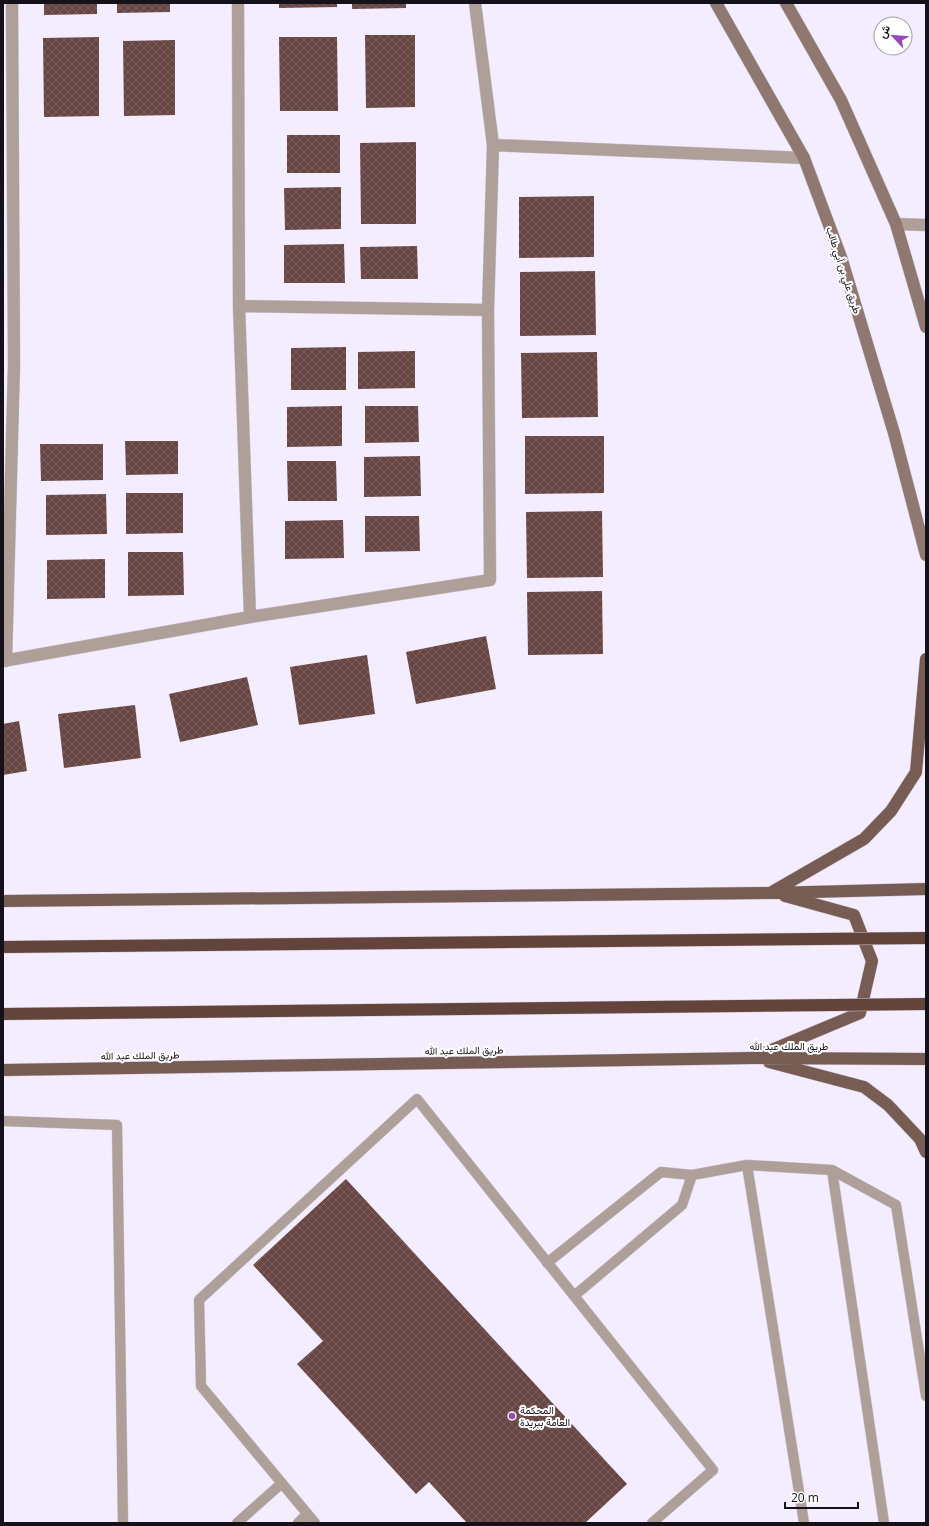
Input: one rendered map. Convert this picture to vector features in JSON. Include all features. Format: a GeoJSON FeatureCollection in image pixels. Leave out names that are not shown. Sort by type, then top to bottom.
{"type":"FeatureCollection","features":[{"type":"Feature","properties":{"kind":"highway"},"geometry":{"type":"LineString","coordinates":[[3,947],[926,938]]}},
{"type":"Feature","properties":{"kind":"highway"},"geometry":{"type":"LineString","coordinates":[[3,1014],[926,1004]]}},
{"type":"Feature","properties":{"kind":"main road","name":"طريق علي بن أبي طالب"},"geometry":{"type":"LineString","coordinates":[[716,3],[804,158],[841,257],[894,433],[926,555]]}},
{"type":"Feature","properties":{"kind":"main road"},"geometry":{"type":"LineString","coordinates":[[786,3],[841,100],[896,224],[926,327]]}},
{"type":"Feature","properties":{"kind":"main road"},"geometry":{"type":"LineString","coordinates":[[771,893],[864,839],[891,811],[916,772],[926,659]]}},
{"type":"Feature","properties":{"kind":"main road"},"geometry":{"type":"LineString","coordinates":[[3,900],[771,893],[926,889]]}},
{"type":"Feature","properties":{"kind":"main road"},"geometry":{"type":"LineString","coordinates":[[752,1058],[860,1013],[872,961],[854,915],[771,893]]}},
{"type":"Feature","properties":{"kind":"main road"},"geometry":{"type":"LineString","coordinates":[[752,1058],[864,1087],[888,1105],[920,1139],[926,1152]]}},
{"type":"Feature","properties":{"kind":"main road","name":"طريق الملك عبد الله"},"geometry":{"type":"LineString","coordinates":[[3,1070],[752,1058],[926,1059]]}},
{"type":"Feature","properties":{"kind":"street"},"geometry":{"type":"LineString","coordinates":[[12,3],[4,661],[250,617],[490,580],[488,310],[493,145],[475,3]]}},
{"type":"Feature","properties":{"kind":"street"},"geometry":{"type":"LineString","coordinates":[[238,3],[240,306],[250,617]]}},
{"type":"Feature","properties":{"kind":"street"},"geometry":{"type":"LineString","coordinates":[[493,145],[804,158]]}},
{"type":"Feature","properties":{"kind":"street"},"geometry":{"type":"LineString","coordinates":[[896,224],[926,225]]}},
{"type":"Feature","properties":{"kind":"street"},"geometry":{"type":"LineString","coordinates":[[240,306],[488,310]]}},
{"type":"Feature","properties":{"kind":"lane"},"geometry":{"type":"LineString","coordinates":[[315,1523],[201,1386],[199,1300],[417,1099],[712,1470],[652,1523]]}},
{"type":"Feature","properties":{"kind":"lane"},"geometry":{"type":"LineString","coordinates":[[3,1121],[117,1125],[123,1523]]}},
{"type":"Feature","properties":{"kind":"lane"},"geometry":{"type":"LineString","coordinates":[[747,1166],[804,1523]]}},
{"type":"Feature","properties":{"kind":"lane"},"geometry":{"type":"LineString","coordinates":[[547,1263],[661,1172],[692,1175],[747,1166],[832,1170],[896,1205],[926,1396]]}},
{"type":"Feature","properties":{"kind":"lane"},"geometry":{"type":"LineString","coordinates":[[832,1170],[884,1523]]}},
{"type":"Feature","properties":{"kind":"lane"},"geometry":{"type":"LineString","coordinates":[[574,1296],[682,1205],[692,1175]]}},
{"type":"Feature","properties":{"kind":"lane"},"geometry":{"type":"LineString","coordinates":[[237,1523],[282,1483]]}},
{"type":"Feature","properties":{"kind":"lane"},"geometry":{"type":"LineString","coordinates":[[298,1523],[307,1514]]}},
{"type":"Feature","properties":{"kind":"building"},"geometry":{"type":"Polygon","coordinates":[[[44,3],[97,3],[97,14],[44,15],[44,3]]]}},
{"type":"Feature","properties":{"kind":"building"},"geometry":{"type":"Polygon","coordinates":[[[117,3],[170,3],[170,12],[117,13],[117,3]]]}},
{"type":"Feature","properties":{"kind":"building"},"geometry":{"type":"Polygon","coordinates":[[[279,3],[337,3],[337,7],[279,8],[279,3]]]}},
{"type":"Feature","properties":{"kind":"building"},"geometry":{"type":"Polygon","coordinates":[[[352,3],[406,3],[406,8],[352,9],[352,3]]]}},
{"type":"Feature","properties":{"kind":"building"},"geometry":{"type":"Polygon","coordinates":[[[365,35],[415,35],[415,107],[366,108],[365,35]]]}},
{"type":"Feature","properties":{"kind":"building"},"geometry":{"type":"Polygon","coordinates":[[[99,37],[99,116],[44,117],[43,38],[99,37]]]}},
{"type":"Feature","properties":{"kind":"building"},"geometry":{"type":"Polygon","coordinates":[[[279,37],[337,37],[338,111],[280,111],[279,37]]]}},
{"type":"Feature","properties":{"kind":"building"},"geometry":{"type":"Polygon","coordinates":[[[175,40],[175,115],[124,116],[123,41],[175,40]]]}},
{"type":"Feature","properties":{"kind":"building"},"geometry":{"type":"Polygon","coordinates":[[[287,135],[340,135],[340,173],[287,173],[287,135]]]}},
{"type":"Feature","properties":{"kind":"building"},"geometry":{"type":"Polygon","coordinates":[[[416,142],[416,224],[361,224],[360,143],[416,142]]]}},
{"type":"Feature","properties":{"kind":"building"},"geometry":{"type":"Polygon","coordinates":[[[341,187],[341,229],[285,230],[284,188],[341,187]]]}},
{"type":"Feature","properties":{"kind":"building"},"geometry":{"type":"Polygon","coordinates":[[[594,196],[594,257],[519,258],[519,197],[594,196]]]}},
{"type":"Feature","properties":{"kind":"building"},"geometry":{"type":"Polygon","coordinates":[[[344,244],[345,283],[284,283],[284,245],[344,244]]]}},
{"type":"Feature","properties":{"kind":"building"},"geometry":{"type":"Polygon","coordinates":[[[417,246],[418,279],[361,279],[360,247],[417,246]]]}},
{"type":"Feature","properties":{"kind":"building"},"geometry":{"type":"Polygon","coordinates":[[[595,271],[596,335],[520,336],[520,272],[595,271]]]}},
{"type":"Feature","properties":{"kind":"building"},"geometry":{"type":"Polygon","coordinates":[[[346,347],[346,390],[291,390],[291,348],[346,347]]]}},
{"type":"Feature","properties":{"kind":"building"},"geometry":{"type":"Polygon","coordinates":[[[415,351],[415,388],[358,389],[358,352],[415,351]]]}},
{"type":"Feature","properties":{"kind":"building"},"geometry":{"type":"Polygon","coordinates":[[[597,352],[598,417],[522,418],[521,353],[597,352]]]}},
{"type":"Feature","properties":{"kind":"building"},"geometry":{"type":"Polygon","coordinates":[[[342,406],[342,446],[287,447],[287,407],[342,406]]]}},
{"type":"Feature","properties":{"kind":"building"},"geometry":{"type":"Polygon","coordinates":[[[365,406],[418,406],[419,442],[365,443],[365,406]]]}},
{"type":"Feature","properties":{"kind":"building"},"geometry":{"type":"Polygon","coordinates":[[[525,436],[604,436],[604,493],[525,494],[525,436]]]}},
{"type":"Feature","properties":{"kind":"building"},"geometry":{"type":"Polygon","coordinates":[[[125,441],[178,441],[178,474],[126,475],[125,441]]]}},
{"type":"Feature","properties":{"kind":"building"},"geometry":{"type":"Polygon","coordinates":[[[40,444],[103,444],[103,480],[41,481],[40,444]]]}},
{"type":"Feature","properties":{"kind":"building"},"geometry":{"type":"Polygon","coordinates":[[[420,456],[421,496],[364,497],[364,457],[420,456]]]}},
{"type":"Feature","properties":{"kind":"building"},"geometry":{"type":"Polygon","coordinates":[[[287,461],[336,461],[337,501],[288,501],[287,461]]]}},
{"type":"Feature","properties":{"kind":"building"},"geometry":{"type":"Polygon","coordinates":[[[126,493],[183,493],[183,533],[126,534],[126,493]]]}},
{"type":"Feature","properties":{"kind":"building"},"geometry":{"type":"Polygon","coordinates":[[[106,494],[107,534],[46,535],[46,495],[106,494]]]}},
{"type":"Feature","properties":{"kind":"building"},"geometry":{"type":"Polygon","coordinates":[[[602,511],[603,577],[527,578],[526,512],[602,511]]]}},
{"type":"Feature","properties":{"kind":"building"},"geometry":{"type":"Polygon","coordinates":[[[365,516],[419,516],[420,551],[365,552],[365,516]]]}},
{"type":"Feature","properties":{"kind":"building"},"geometry":{"type":"Polygon","coordinates":[[[343,520],[344,558],[285,559],[285,521],[343,520]]]}},
{"type":"Feature","properties":{"kind":"building"},"geometry":{"type":"Polygon","coordinates":[[[128,552],[183,552],[184,595],[128,596],[128,552]]]}},
{"type":"Feature","properties":{"kind":"building"},"geometry":{"type":"Polygon","coordinates":[[[105,559],[105,598],[47,599],[47,560],[105,559]]]}},
{"type":"Feature","properties":{"kind":"building"},"geometry":{"type":"Polygon","coordinates":[[[602,591],[603,654],[528,655],[527,592],[602,591]]]}},
{"type":"Feature","properties":{"kind":"building"},"geometry":{"type":"Polygon","coordinates":[[[486,636],[496,689],[416,704],[406,652],[486,636]]]}},
{"type":"Feature","properties":{"kind":"building"},"geometry":{"type":"Polygon","coordinates":[[[367,655],[375,714],[299,725],[290,667],[367,655]]]}},
{"type":"Feature","properties":{"kind":"building"},"geometry":{"type":"Polygon","coordinates":[[[247,677],[258,725],[180,742],[169,694],[247,677]]]}},
{"type":"Feature","properties":{"kind":"building"},"geometry":{"type":"Polygon","coordinates":[[[135,705],[141,758],[64,768],[58,714],[135,705]]]}},
{"type":"Feature","properties":{"kind":"building"},"geometry":{"type":"Polygon","coordinates":[[[19,721],[27,771],[3,775],[3,724],[19,721]]]}},
{"type":"Feature","properties":{"kind":"building"},"geometry":{"type":"Polygon","coordinates":[[[346,1179],[627,1484],[585,1523],[467,1523],[429,1482],[416,1494],[297,1364],[323,1341],[253,1265],[346,1179]]]}},
{"type":"Feature","properties":{"kind":"place","name":"المحكمة العامة ببريدة"},"geometry":{"type":"Point","coordinates":[512,1416]}}]}
